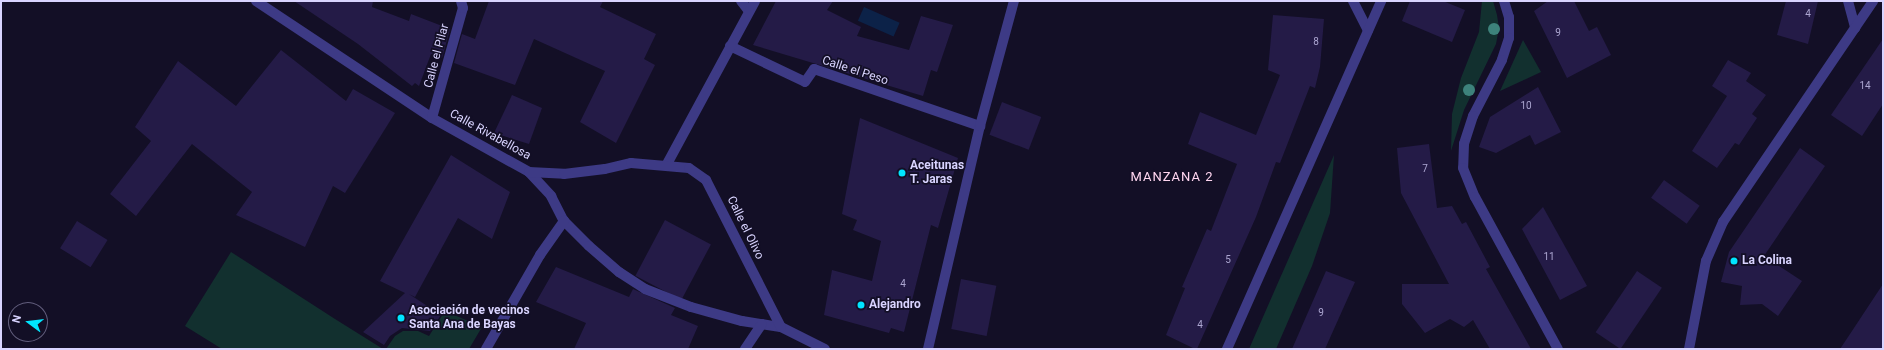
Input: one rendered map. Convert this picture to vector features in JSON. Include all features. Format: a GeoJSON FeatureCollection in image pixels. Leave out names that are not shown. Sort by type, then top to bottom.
{"type":"FeatureCollection","features":[{"type":"Feature","properties":{"kind":"street","name":"Calle Rivabellosa"},"geometry":{"type":"LineString","coordinates":[[256,1],[432,118],[529,172],[552,196],[564,221],[589,246],[619,272],[645,289],[691,307],[742,321],[781,327],[815,346],[825,349]]}},
{"type":"Feature","properties":{"kind":"street","name":"Calle el Pilar"},"geometry":{"type":"LineString","coordinates":[[432,118],[463,8],[461,1]]}},
{"type":"Feature","properties":{"kind":"street"},"geometry":{"type":"LineString","coordinates":[[741,1],[748,10]]}},
{"type":"Feature","properties":{"kind":"street"},"geometry":{"type":"LineString","coordinates":[[667,164],[754,1]]}},
{"type":"Feature","properties":{"kind":"street"},"geometry":{"type":"LineString","coordinates":[[928,349],[980,126],[1014,1]]}},
{"type":"Feature","properties":{"kind":"street"},"geometry":{"type":"LineString","coordinates":[[1353,1],[1368,30]]}},
{"type":"Feature","properties":{"kind":"street"},"geometry":{"type":"LineString","coordinates":[[1227,349],[1381,1]]}},
{"type":"Feature","properties":{"kind":"street"},"geometry":{"type":"LineString","coordinates":[[1504,1],[1509,17],[1509,38],[1502,60],[1473,116],[1464,144],[1463,168],[1475,197],[1558,349]]}},
{"type":"Feature","properties":{"kind":"street"},"geometry":{"type":"LineString","coordinates":[[1848,1],[1855,28]]}},
{"type":"Feature","properties":{"kind":"street"},"geometry":{"type":"LineString","coordinates":[[1690,349],[1706,261],[1723,222],[1873,1]]}},
{"type":"Feature","properties":{"kind":"street","name":"Calle el Peso"},"geometry":{"type":"LineString","coordinates":[[730,46],[805,82],[814,69],[980,126]]}},
{"type":"Feature","properties":{"kind":"street","name":"Calle el Olivo"},"geometry":{"type":"LineString","coordinates":[[529,172],[564,174],[605,169],[631,163],[667,164],[689,168],[706,180],[781,327]]}},
{"type":"Feature","properties":{"kind":"street"},"geometry":{"type":"LineString","coordinates":[[486,349],[540,256],[564,221]]}},
{"type":"Feature","properties":{"kind":"street"},"geometry":{"type":"LineString","coordinates":[[745,349],[762,324]]}},
{"type":"Feature","properties":{"kind":"green space"},"geometry":{"type":"Polygon","coordinates":[[[1482,1],[1493,1],[1499,28],[1496,44],[1464,110],[1451,151],[1452,114],[1461,78],[1479,32],[1482,1]]]}},
{"type":"Feature","properties":{"kind":"green space"},"geometry":{"type":"Polygon","coordinates":[[[1523,40],[1541,72],[1500,91],[1523,40]]]}},
{"type":"Feature","properties":{"kind":"green space"},"geometry":{"type":"Polygon","coordinates":[[[1334,155],[1330,213],[1312,266],[1276,349],[1249,349],[1334,155]]]}},
{"type":"Feature","properties":{"kind":"green space"},"geometry":{"type":"Polygon","coordinates":[[[231,252],[383,349],[222,349],[185,326],[231,252]]]}},
{"type":"Feature","properties":{"kind":"green space"},"geometry":{"type":"Polygon","coordinates":[[[445,311],[482,327],[469,349],[386,349],[395,336],[403,331],[418,331],[429,336],[445,311]]]}},
{"type":"Feature","properties":{"kind":"water"},"geometry":{"type":"Polygon","coordinates":[[[864,7],[900,23],[894,37],[858,21],[864,7]]]}},
{"type":"Feature","properties":{"kind":"building"},"geometry":{"type":"Polygon","coordinates":[[[294,1],[373,1],[372,7],[409,21],[411,14],[450,29],[442,58],[431,54],[419,86],[415,83],[412,86],[358,44],[294,1]]]}},
{"type":"Feature","properties":{"kind":"building"},"geometry":{"type":"Polygon","coordinates":[[[489,1],[603,1],[600,7],[656,34],[644,59],[655,65],[616,143],[580,122],[605,71],[534,39],[515,85],[454,63],[462,34],[475,39],[489,1]]]}},
{"type":"Feature","properties":{"kind":"building"},"geometry":{"type":"Polygon","coordinates":[[[776,1],[833,1],[827,10],[861,27],[857,36],[909,50],[921,16],[953,25],[937,72],[931,70],[923,96],[753,45],[776,1]]]}},
{"type":"Feature","properties":{"kind":"building"},"geometry":{"type":"Polygon","coordinates":[[[1410,1],[1443,1],[1465,10],[1452,42],[1402,21],[1410,1]]]}},
{"type":"Feature","properties":{"kind":"building"},"geometry":{"type":"Polygon","coordinates":[[[1548,1],[1574,1],[1589,31],[1597,27],[1611,55],[1567,78],[1534,11],[1548,1]]]}},
{"type":"Feature","properties":{"kind":"building"},"geometry":{"type":"Polygon","coordinates":[[[1786,1],[1818,1],[1808,44],[1777,35],[1786,1]]]}},
{"type":"Feature","properties":{"kind":"building"},"geometry":{"type":"Polygon","coordinates":[[[1273,15],[1324,19],[1320,67],[1315,88],[1310,86],[1280,163],[1276,162],[1256,217],[1197,349],[1195,349],[1166,335],[1185,288],[1182,287],[1207,229],[1211,231],[1237,164],[1188,144],[1200,112],[1256,135],[1280,75],[1268,70],[1273,15]]]}},
{"type":"Feature","properties":{"kind":"building"},"geometry":{"type":"Polygon","coordinates":[[[1883,39],[1883,104],[1862,136],[1831,115],[1883,39]]]}},
{"type":"Feature","properties":{"kind":"building"},"geometry":{"type":"Polygon","coordinates":[[[281,50],[346,101],[353,89],[395,113],[345,193],[333,186],[305,247],[236,215],[252,192],[192,144],[136,216],[110,194],[151,141],[135,127],[178,61],[236,106],[281,50]]]}},
{"type":"Feature","properties":{"kind":"building"},"geometry":{"type":"Polygon","coordinates":[[[1728,60],[1751,73],[1746,81],[1766,95],[1752,114],[1757,118],[1739,145],[1735,143],[1717,168],[1692,151],[1727,96],[1712,86],[1728,60]]]}},
{"type":"Feature","properties":{"kind":"building"},"geometry":{"type":"Polygon","coordinates":[[[1538,87],[1561,132],[1535,145],[1530,135],[1496,153],[1479,147],[1490,117],[1538,87]]]}},
{"type":"Feature","properties":{"kind":"building"},"geometry":{"type":"Polygon","coordinates":[[[512,95],[542,108],[529,144],[494,133],[512,95]]]}},
{"type":"Feature","properties":{"kind":"building"},"geometry":{"type":"Polygon","coordinates":[[[1002,102],[1041,117],[1029,150],[989,135],[1002,102]]]}},
{"type":"Feature","properties":{"kind":"building"},"geometry":{"type":"Polygon","coordinates":[[[860,118],[958,158],[938,228],[931,225],[904,332],[891,328],[889,333],[824,315],[832,270],[872,281],[881,241],[853,230],[857,220],[842,214],[860,118]]]}},
{"type":"Feature","properties":{"kind":"building"},"geometry":{"type":"Polygon","coordinates":[[[1429,144],[1437,208],[1452,206],[1462,224],[1466,222],[1490,267],[1486,269],[1531,349],[1490,349],[1473,320],[1464,327],[1450,319],[1425,333],[1402,304],[1402,284],[1449,284],[1401,193],[1397,148],[1429,144]]]}},
{"type":"Feature","properties":{"kind":"building"},"geometry":{"type":"Polygon","coordinates":[[[1800,148],[1825,166],[1764,256],[1802,281],[1778,316],[1762,304],[1740,305],[1742,286],[1721,282],[1729,252],[1800,148]]]}},
{"type":"Feature","properties":{"kind":"building"},"geometry":{"type":"Polygon","coordinates":[[[451,155],[510,192],[492,239],[458,218],[415,297],[409,294],[441,315],[430,331],[402,328],[390,336],[384,345],[363,332],[405,293],[380,281],[451,155]]]}},
{"type":"Feature","properties":{"kind":"building"},"geometry":{"type":"Polygon","coordinates":[[[1664,180],[1700,206],[1687,224],[1651,198],[1664,180]]]}},
{"type":"Feature","properties":{"kind":"building"},"geometry":{"type":"Polygon","coordinates":[[[1543,207],[1587,286],[1560,300],[1522,229],[1543,207]]]}},
{"type":"Feature","properties":{"kind":"building"},"geometry":{"type":"Polygon","coordinates":[[[665,220],[711,244],[681,300],[635,276],[665,220]]]}},
{"type":"Feature","properties":{"kind":"building"},"geometry":{"type":"Polygon","coordinates":[[[77,221],[108,240],[91,267],[60,248],[77,221]]]}},
{"type":"Feature","properties":{"kind":"building"},"geometry":{"type":"Polygon","coordinates":[[[556,267],[629,297],[633,289],[675,308],[671,315],[698,326],[688,349],[574,349],[586,323],[536,302],[556,267]]]}},
{"type":"Feature","properties":{"kind":"building"},"geometry":{"type":"Polygon","coordinates":[[[1326,271],[1355,282],[1325,349],[1292,349],[1326,271]]]}},
{"type":"Feature","properties":{"kind":"building"},"geometry":{"type":"Polygon","coordinates":[[[1637,271],[1662,288],[1621,349],[1596,332],[1637,271]]]}},
{"type":"Feature","properties":{"kind":"building"},"geometry":{"type":"Polygon","coordinates":[[[961,279],[996,286],[987,336],[951,329],[961,279]]]}},
{"type":"Feature","properties":{"kind":"building"},"geometry":{"type":"Polygon","coordinates":[[[1883,284],[1883,349],[1840,349],[1852,331],[1883,284]]]}},
{"type":"Feature","properties":{"kind":"place","name":"Aceitunas T. Jaras"},"geometry":{"type":"Point","coordinates":[902,173]}},
{"type":"Feature","properties":{"kind":"place","name":"La Colina"},"geometry":{"type":"Point","coordinates":[1734,261]}},
{"type":"Feature","properties":{"kind":"place","name":"Alejandro"},"geometry":{"type":"Point","coordinates":[861,305]}},
{"type":"Feature","properties":{"kind":"place","name":"Asociación de vecinos Santa Ana de Bayas"},"geometry":{"type":"Point","coordinates":[401,318]}},
{"type":"Feature","properties":{"kind":"district","name":"MANZANA 2"},"geometry":{"type":"Point","coordinates":[1172,177]}}]}
